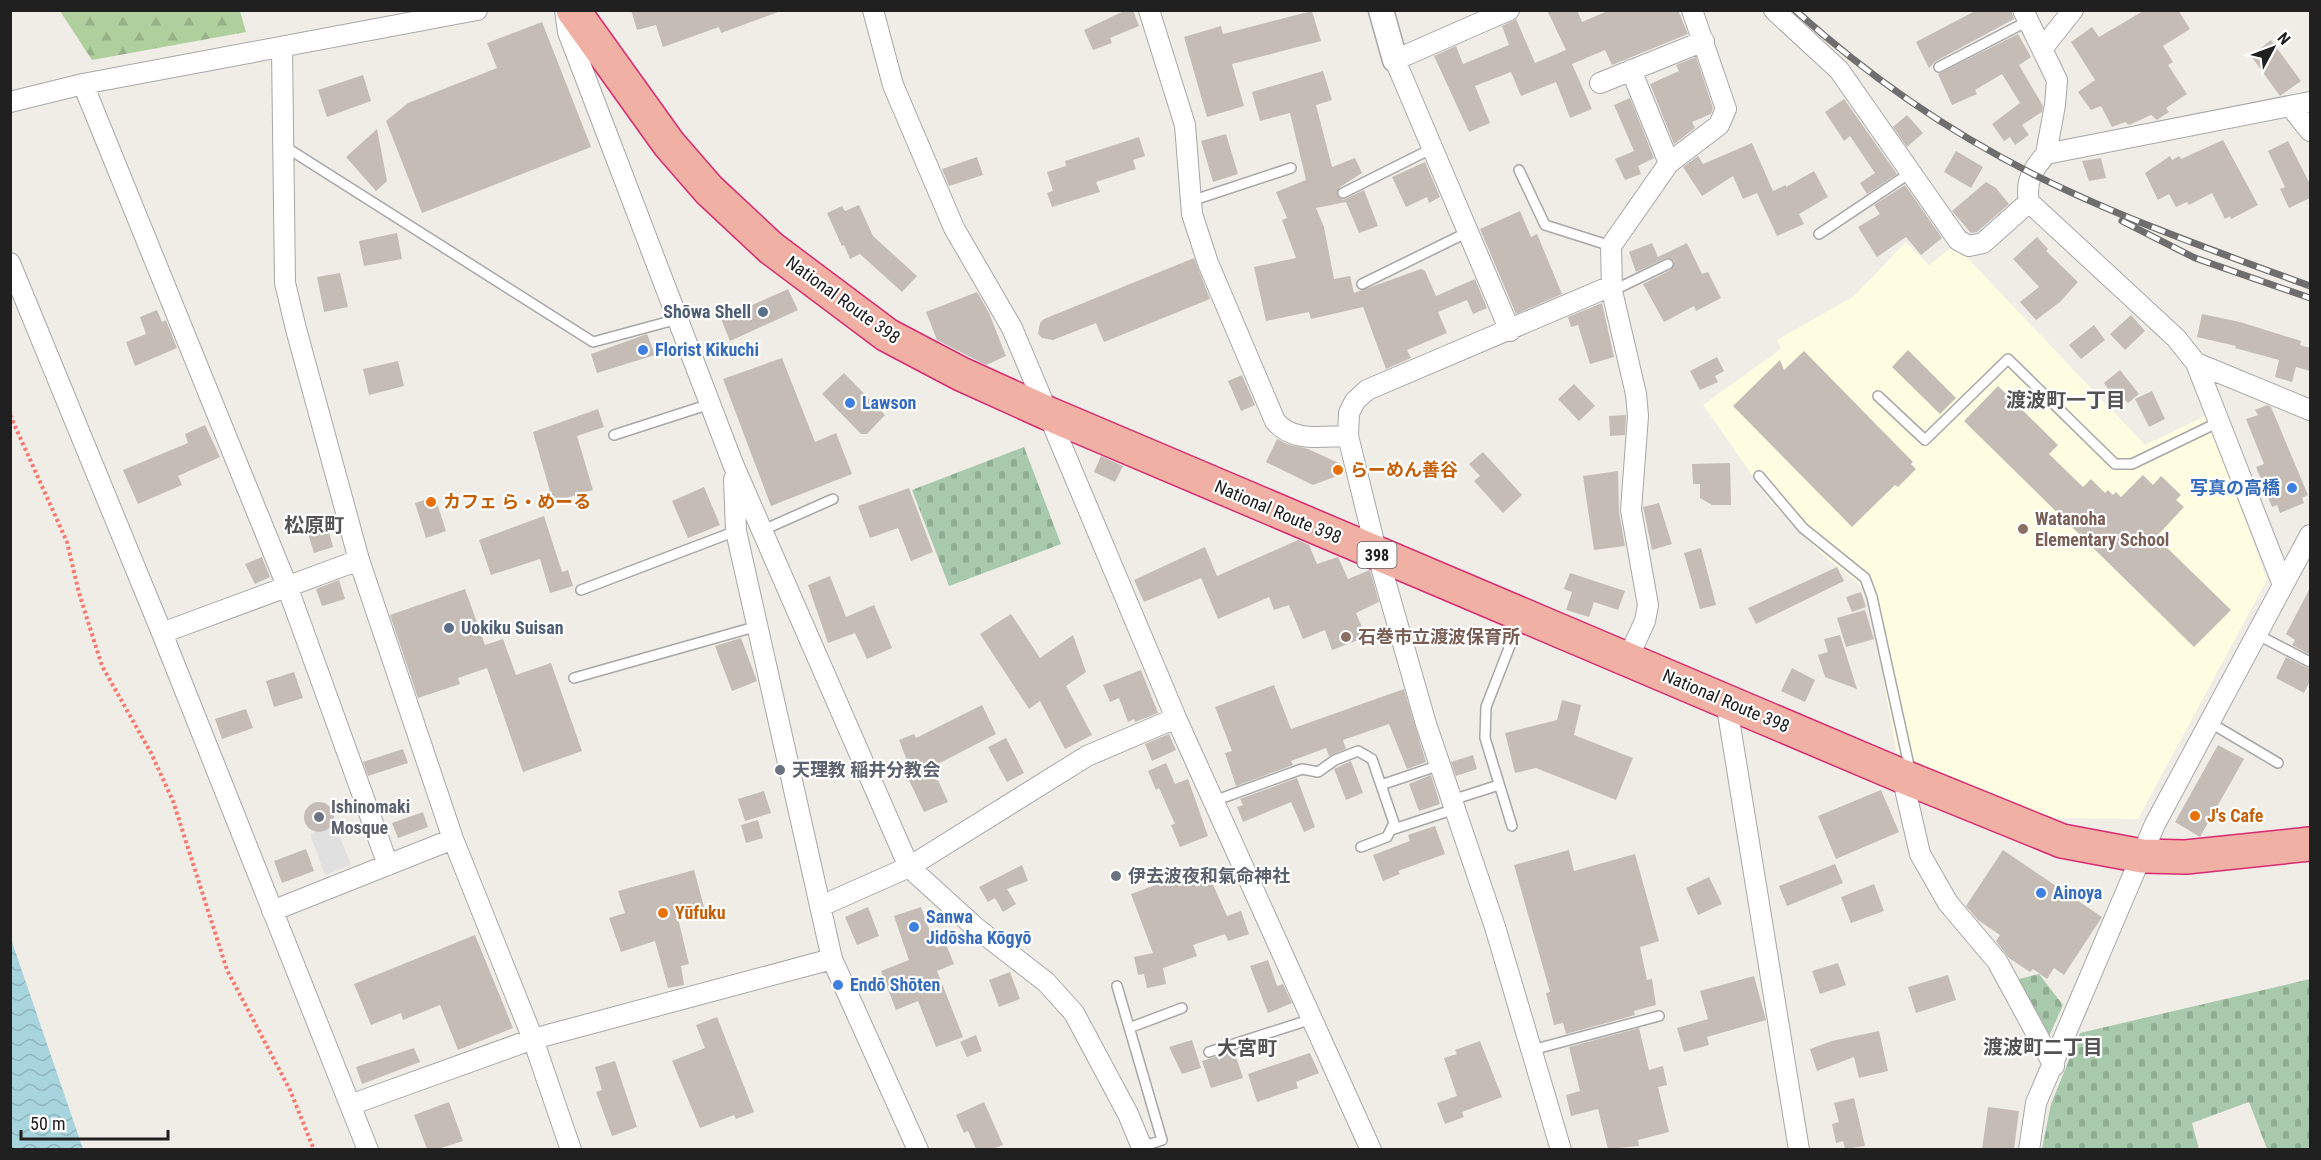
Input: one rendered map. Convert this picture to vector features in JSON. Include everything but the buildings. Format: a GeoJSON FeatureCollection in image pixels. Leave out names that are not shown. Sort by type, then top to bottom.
{"type":"FeatureCollection","features":[{"type":"Feature","properties":{"kind":"highway","name":"National Route 398"},"geometry":{"type":"LineString","coordinates":[[573,10],[669,144],[709,190],[771,248],[887,335],[961,374],[1377,555],[2062,841],[2142,856],[2196,856],[2310,844]]}},
{"type":"Feature","properties":{"kind":"street"},"geometry":{"type":"LineString","coordinates":[[10,102],[83,84],[477,10]]}},
{"type":"Feature","properties":{"kind":"street"},"geometry":{"type":"LineString","coordinates":[[565,10],[568,32],[734,464],[761,531],[909,867],[975,927],[1046,982],[1074,1012],[1128,1114],[1142,1148]]}},
{"type":"Feature","properties":{"kind":"street"},"geometry":{"type":"LineString","coordinates":[[873,10],[893,85],[954,228],[1012,328],[1176,718],[1371,1149]]}},
{"type":"Feature","properties":{"kind":"street"},"geometry":{"type":"LineString","coordinates":[[1149,10],[1185,125],[1192,214],[1208,263],[1275,421],[1281,429],[1299,437],[1347,436]]}},
{"type":"Feature","properties":{"kind":"street"},"geometry":{"type":"LineString","coordinates":[[1381,10],[1395,60],[1510,331]]}},
{"type":"Feature","properties":{"kind":"street"},"geometry":{"type":"LineString","coordinates":[[1395,60],[1509,10]]}},
{"type":"Feature","properties":{"kind":"street"},"geometry":{"type":"LineString","coordinates":[[1627,660],[1645,621],[1648,605],[1631,510],[1638,416],[1636,394],[1611,288],[1611,246],[1669,163],[1719,125],[1723,118],[1726,109],[1692,10]]}},
{"type":"Feature","properties":{"kind":"street"},"geometry":{"type":"LineString","coordinates":[[1774,10],[1839,70],[1958,240],[1969,246],[1983,243],[2029,202]]}},
{"type":"Feature","properties":{"kind":"street"},"geometry":{"type":"LineString","coordinates":[[2042,49],[2073,10]]}},
{"type":"Feature","properties":{"kind":"street"},"geometry":{"type":"LineString","coordinates":[[2026,16],[2057,80],[2046,154],[2029,178],[2029,202],[2176,338],[2196,363],[2283,585]]}},
{"type":"Feature","properties":{"kind":"street"},"geometry":{"type":"LineString","coordinates":[[1600,83],[1704,41]]}},
{"type":"Feature","properties":{"kind":"street"},"geometry":{"type":"LineString","coordinates":[[282,47],[285,283],[359,560],[453,839],[533,1039],[572,1149]]}},
{"type":"Feature","properties":{"kind":"street"},"geometry":{"type":"LineString","coordinates":[[1631,70],[1669,163]]}},
{"type":"Feature","properties":{"kind":"street"},"geometry":{"type":"LineString","coordinates":[[83,84],[287,586],[388,865]]}},
{"type":"Feature","properties":{"kind":"street"},"geometry":{"type":"LineString","coordinates":[[2046,154],[2310,102]]}},
{"type":"Feature","properties":{"kind":"street"},"geometry":{"type":"LineString","coordinates":[[2291,106],[2310,131]]}},
{"type":"Feature","properties":{"kind":"street"},"geometry":{"type":"LineString","coordinates":[[10,263],[162,633],[368,1149]]}},
{"type":"Feature","properties":{"kind":"street"},"geometry":{"type":"LineString","coordinates":[[1561,1149],[1532,1050],[1440,765],[1377,555],[1347,436],[1349,412],[1355,401],[1367,390],[1611,288]]}},
{"type":"Feature","properties":{"kind":"street"},"geometry":{"type":"LineString","coordinates":[[2196,363],[2310,410]]}},
{"type":"Feature","properties":{"kind":"street"},"geometry":{"type":"LineString","coordinates":[[734,464],[736,531],[832,959],[918,1149]]}},
{"type":"Feature","properties":{"kind":"street"},"geometry":{"type":"LineString","coordinates":[[2029,1149],[2036,1103],[2054,1066],[2155,824],[2310,535]]}},
{"type":"Feature","properties":{"kind":"street"},"geometry":{"type":"LineString","coordinates":[[162,633],[359,560]]}},
{"type":"Feature","properties":{"kind":"street"},"geometry":{"type":"LineString","coordinates":[[1726,701],[1799,1149]]}},
{"type":"Feature","properties":{"kind":"street"},"geometry":{"type":"LineString","coordinates":[[821,906],[909,867],[1087,756],[1176,718]]}},
{"type":"Feature","properties":{"kind":"street"},"geometry":{"type":"LineString","coordinates":[[1907,778],[1920,854],[1948,903],[1997,961],[2054,1066]]}},
{"type":"Feature","properties":{"kind":"street"},"geometry":{"type":"LineString","coordinates":[[272,911],[453,839]]}},
{"type":"Feature","properties":{"kind":"street"},"geometry":{"type":"LineString","coordinates":[[350,1104],[533,1039],[832,959]]}},
{"type":"Feature","properties":{"kind":"lane"},"geometry":{"type":"LineString","coordinates":[[1939,67],[2026,16]]}},
{"type":"Feature","properties":{"kind":"lane"},"geometry":{"type":"LineString","coordinates":[[284,146],[593,342],[678,319]]}},
{"type":"Feature","properties":{"kind":"lane"},"geometry":{"type":"LineString","coordinates":[[1343,193],[1433,148]]}},
{"type":"Feature","properties":{"kind":"lane"},"geometry":{"type":"LineString","coordinates":[[1191,201],[1291,168]]}},
{"type":"Feature","properties":{"kind":"lane"},"geometry":{"type":"LineString","coordinates":[[1519,170],[1545,225],[1611,246]]}},
{"type":"Feature","properties":{"kind":"lane"},"geometry":{"type":"LineString","coordinates":[[1819,234],[1910,173]]}},
{"type":"Feature","properties":{"kind":"lane"},"geometry":{"type":"LineString","coordinates":[[1362,284],[1468,232]]}},
{"type":"Feature","properties":{"kind":"lane"},"geometry":{"type":"LineString","coordinates":[[1611,288],[1668,264]]}},
{"type":"Feature","properties":{"kind":"lane"},"geometry":{"type":"LineString","coordinates":[[1878,396],[1925,440],[2008,359],[2115,464],[2132,464],[2219,422]]}},
{"type":"Feature","properties":{"kind":"lane"},"geometry":{"type":"LineString","coordinates":[[614,435],[710,404]]}},
{"type":"Feature","properties":{"kind":"lane"},"geometry":{"type":"LineString","coordinates":[[1760,476],[1803,528],[1865,579],[1872,597],[1907,778]]}},
{"type":"Feature","properties":{"kind":"lane"},"geometry":{"type":"LineString","coordinates":[[761,531],[833,499]]}},
{"type":"Feature","properties":{"kind":"lane"},"geometry":{"type":"LineString","coordinates":[[581,590],[736,531]]}},
{"type":"Feature","properties":{"kind":"lane"},"geometry":{"type":"LineString","coordinates":[[1512,826],[1485,738],[1486,707],[1522,616]]}},
{"type":"Feature","properties":{"kind":"lane"},"geometry":{"type":"LineString","coordinates":[[574,678],[758,626]]}},
{"type":"Feature","properties":{"kind":"lane"},"geometry":{"type":"LineString","coordinates":[[2256,634],[2310,662]]}},
{"type":"Feature","properties":{"kind":"lane"},"geometry":{"type":"LineString","coordinates":[[2209,722],[2278,763]]}},
{"type":"Feature","properties":{"kind":"lane"},"geometry":{"type":"LineString","coordinates":[[1214,801],[1302,769],[1318,772],[1335,759],[1358,751],[1372,759],[1394,823],[1387,837],[1361,847]]}},
{"type":"Feature","properties":{"kind":"lane"},"geometry":{"type":"LineString","coordinates":[[1380,785],[1440,765]]}},
{"type":"Feature","properties":{"kind":"lane"},"geometry":{"type":"LineString","coordinates":[[1391,830],[1499,785]]}},
{"type":"Feature","properties":{"kind":"lane"},"geometry":{"type":"LineString","coordinates":[[1117,986],[1162,1140],[1142,1148]]}},
{"type":"Feature","properties":{"kind":"lane"},"geometry":{"type":"LineString","coordinates":[[1129,1028],[1182,1008]]}},
{"type":"Feature","properties":{"kind":"lane"},"geometry":{"type":"LineString","coordinates":[[1532,1050],[1659,1016]]}},
{"type":"Feature","properties":{"kind":"lane"},"geometry":{"type":"LineString","coordinates":[[1209,1052],[1312,1019]]}},
{"type":"Feature","properties":{"kind":"path"},"geometry":{"type":"LineString","coordinates":[[10,416],[67,542],[79,593],[102,666],[151,753],[173,801],[227,970],[290,1090],[314,1149]]}},
{"type":"Feature","properties":{"kind":"shaded area","name":"Watanoha Elementary School"},"geometry":{"type":"Polygon","coordinates":[[[1906,242],[1929,265],[1955,245],[2145,445],[2207,415],[2267,580],[2138,819],[2055,818],[1898,760],[1868,596],[1857,582],[1823,555],[1771,502],[1703,405],[1781,349],[1777,340],[1854,296],[1906,242]]]}},
{"type":"Feature","properties":{"kind":"shaded area"},"geometry":{"type":"Polygon","coordinates":[[[335,825],[351,865],[325,875],[310,834],[335,825]]]}},
{"type":"Feature","properties":{"kind":"green space"},"geometry":{"type":"Polygon","coordinates":[[[60,11],[240,11],[246,32],[92,60],[60,11]]]}},
{"type":"Feature","properties":{"kind":"green space"},"geometry":{"type":"Polygon","coordinates":[[[1024,447],[1061,544],[949,586],[912,490],[1024,447]]]}},
{"type":"Feature","properties":{"kind":"green space"},"geometry":{"type":"Polygon","coordinates":[[[2039,974],[2063,1005],[2046,1043],[2015,980],[2039,974]]]}},
{"type":"Feature","properties":{"kind":"green space"},"geometry":{"type":"Polygon","coordinates":[[[2310,979],[2310,1149],[2267,1149],[2249,1102],[2192,1123],[2199,1149],[2042,1149],[2051,1104],[2080,1033],[2310,979]]]}},
{"type":"Feature","properties":{"kind":"water"},"geometry":{"type":"Polygon","coordinates":[[[11,939],[83,1149],[11,1149],[11,939]]]}},
{"type":"Feature","properties":{"kind":"railway"},"geometry":{"type":"LineString","coordinates":[[1795,10],[1878,78],[1938,119],[1999,156],[2134,220],[2310,286]]}},
{"type":"Feature","properties":{"kind":"railway"},"geometry":{"type":"LineString","coordinates":[[2122,221],[2195,258],[2310,298]]}},
{"type":"Feature","properties":{"kind":"place","name":"Shōwa Shell"},"geometry":{"type":"Point","coordinates":[763,312]}},
{"type":"Feature","properties":{"kind":"place","name":"Florist Kikuchi"},"geometry":{"type":"Point","coordinates":[643,350]}},
{"type":"Feature","properties":{"kind":"place","name":"Lawson"},"geometry":{"type":"Point","coordinates":[850,403]}},
{"type":"Feature","properties":{"kind":"place","name":"らーめん善谷"},"geometry":{"type":"Point","coordinates":[1338,470]}},
{"type":"Feature","properties":{"kind":"place","name":"写真の高橋"},"geometry":{"type":"Point","coordinates":[2292,488]}},
{"type":"Feature","properties":{"kind":"place","name":"カフェ ら・めーる"},"geometry":{"type":"Point","coordinates":[431,502]}},
{"type":"Feature","properties":{"kind":"place","name":"Watanoha Elementary School"},"geometry":{"type":"Point","coordinates":[2023,529]}},
{"type":"Feature","properties":{"kind":"place","name":"Uokiku Suisan"},"geometry":{"type":"Point","coordinates":[449,628]}},
{"type":"Feature","properties":{"kind":"place","name":"石巻市立渡波保育所"},"geometry":{"type":"Point","coordinates":[1346,637]}},
{"type":"Feature","properties":{"kind":"place","name":"天理教 稲井分教会"},"geometry":{"type":"Point","coordinates":[780,770]}},
{"type":"Feature","properties":{"kind":"place","name":"J's Cafe"},"geometry":{"type":"Point","coordinates":[2195,816]}},
{"type":"Feature","properties":{"kind":"place","name":"Ishinomaki Mosque"},"geometry":{"type":"Point","coordinates":[319,817]}},
{"type":"Feature","properties":{"kind":"place","name":"伊去波夜和氣命神社"},"geometry":{"type":"Point","coordinates":[1116,876]}},
{"type":"Feature","properties":{"kind":"place","name":"Ainoya"},"geometry":{"type":"Point","coordinates":[2041,893]}},
{"type":"Feature","properties":{"kind":"place","name":"Yūfuku"},"geometry":{"type":"Point","coordinates":[663,913]}},
{"type":"Feature","properties":{"kind":"place","name":"Sanwa Jidōsha Kōgyō"},"geometry":{"type":"Point","coordinates":[914,927]}},
{"type":"Feature","properties":{"kind":"place","name":"Endō Shōten"},"geometry":{"type":"Point","coordinates":[838,985]}},
{"type":"Feature","properties":{"kind":"district","name":"渡波町一丁目"},"geometry":{"type":"Point","coordinates":[2066,400]}},
{"type":"Feature","properties":{"kind":"district","name":"松原町"},"geometry":{"type":"Point","coordinates":[314,525]}},
{"type":"Feature","properties":{"kind":"district","name":"渡波町二丁目"},"geometry":{"type":"Point","coordinates":[2043,1047]}},
{"type":"Feature","properties":{"kind":"district","name":"大宮町"},"geometry":{"type":"Point","coordinates":[1247,1048]}}]}
